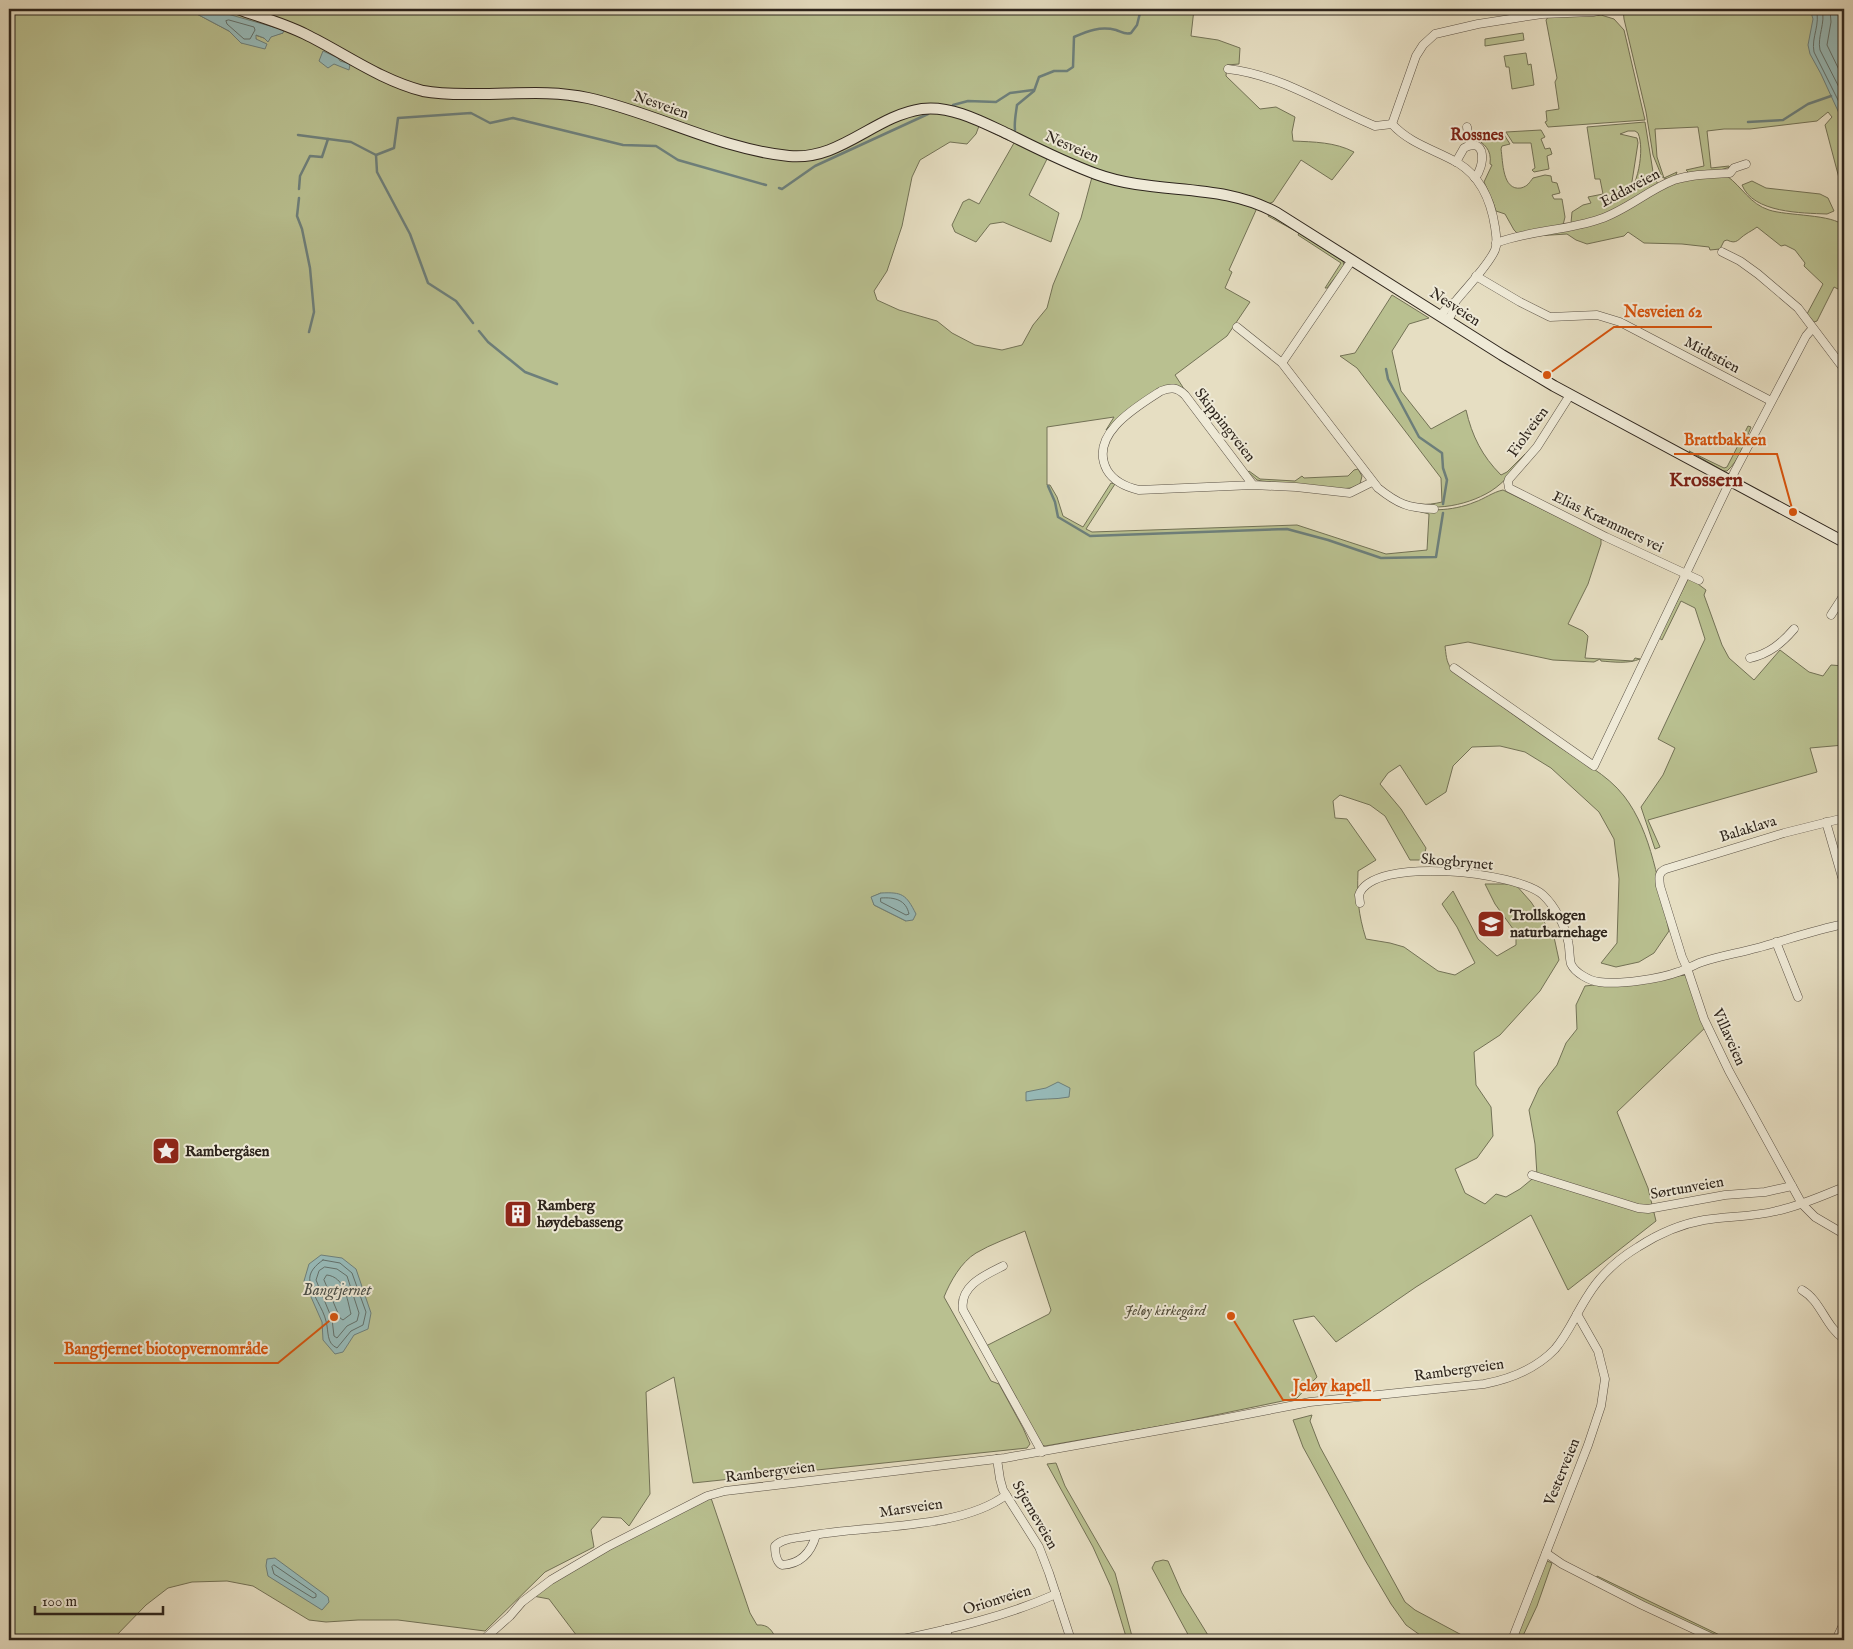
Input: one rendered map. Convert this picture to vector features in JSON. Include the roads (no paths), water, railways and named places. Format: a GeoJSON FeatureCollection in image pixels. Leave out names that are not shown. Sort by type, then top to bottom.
{"type":"FeatureCollection","features":[{"type":"Feature","properties":{"kind":"main road","name":"Nesveien"},"geometry":{"type":"LineString","coordinates":[[238,9],[302,32],[390,80],[426,92],[474,94],[545,92],[588,98],[745,147],[790,156],[809,156],[826,152],[904,113],[922,109],[948,110],[986,124],[1080,168],[1111,180],[1141,186],[1205,191],[1255,202],[1277,213],[1502,355],[1570,395],[1844,542]]}},
{"type":"Feature","properties":{"kind":"street"},"geometry":{"type":"LineString","coordinates":[[1392,124],[1416,56],[1423,45],[1435,34],[1447,30],[1517,18],[1607,9]]}},
{"type":"Feature","properties":{"kind":"street"},"geometry":{"type":"LineString","coordinates":[[1228,69],[1255,73],[1287,85],[1375,126],[1392,124]]}},
{"type":"Feature","properties":{"kind":"street"},"geometry":{"type":"LineString","coordinates":[[1392,124],[1403,135],[1456,162],[1475,178],[1491,205],[1496,243],[1493,254],[1455,302],[1454,310],[1444,318]]}},
{"type":"Feature","properties":{"kind":"street"},"geometry":{"type":"LineString","coordinates":[[1467,127],[1470,146]]}},
{"type":"Feature","properties":{"kind":"street"},"geometry":{"type":"LineString","coordinates":[[1456,162],[1464,148],[1470,146],[1478,147],[1482,155],[1481,167],[1475,178]]}},
{"type":"Feature","properties":{"kind":"street","name":"Eddaveien"},"geometry":{"type":"LineString","coordinates":[[1496,243],[1521,235],[1586,224],[1618,212],[1675,180],[1688,176],[1730,173],[1734,168],[1746,164]]}},
{"type":"Feature","properties":{"kind":"street"},"geometry":{"type":"LineString","coordinates":[[1722,252],[1740,261],[1772,285],[1798,308],[1844,370]]}},
{"type":"Feature","properties":{"kind":"street"},"geometry":{"type":"LineString","coordinates":[[1282,363],[1352,260]]}},
{"type":"Feature","properties":{"kind":"street","name":"Midtstien"},"geometry":{"type":"LineString","coordinates":[[1476,276],[1550,317],[1597,315],[1613,319],[1771,401]]}},
{"type":"Feature","properties":{"kind":"street"},"geometry":{"type":"LineString","coordinates":[[1237,328],[1282,363],[1372,482],[1400,504],[1412,508],[1434,509]]}},
{"type":"Feature","properties":{"kind":"street"},"geometry":{"type":"LineString","coordinates":[[1454,668],[1594,766],[1731,481],[1771,401],[1806,336],[1812,329]]}},
{"type":"Feature","properties":{"kind":"street","name":"Skippingveien"},"geometry":{"type":"LineString","coordinates":[[1253,486],[1185,395],[1177,389],[1161,391],[1118,422],[1110,430],[1103,445],[1104,464],[1110,474],[1116,481],[1139,490],[1253,486],[1296,487],[1350,493],[1372,482]]}},
{"type":"Feature","properties":{"kind":"street","name":"Fiolveien"},"geometry":{"type":"LineString","coordinates":[[1508,485],[1509,479],[1528,458],[1570,395]]}},
{"type":"Feature","properties":{"kind":"street","name":"Elias Kræmmers vei"},"geometry":{"type":"LineString","coordinates":[[1508,485],[1511,490],[1699,580]]}},
{"type":"Feature","properties":{"kind":"street"},"geometry":{"type":"LineString","coordinates":[[1831,615],[1844,595]]}},
{"type":"Feature","properties":{"kind":"street"},"geometry":{"type":"LineString","coordinates":[[1750,658],[1767,653],[1780,645],[1794,629]]}},
{"type":"Feature","properties":{"kind":"street","name":"Balaklava"},"geometry":{"type":"LineString","coordinates":[[1661,871],[1736,846],[1844,818]]}},
{"type":"Feature","properties":{"kind":"street"},"geometry":{"type":"LineString","coordinates":[[1826,822],[1844,884]]}},
{"type":"Feature","properties":{"kind":"street","name":"Villaveien"},"geometry":{"type":"LineString","coordinates":[[1661,871],[1659,876],[1660,886],[1682,957],[1688,968],[1704,1019],[1729,1070],[1802,1204],[1814,1217],[1844,1234]]}},
{"type":"Feature","properties":{"kind":"street","name":"Skogbrynet"},"geometry":{"type":"LineString","coordinates":[[1360,903],[1359,895],[1365,886],[1376,878],[1411,872],[1477,875],[1516,883],[1541,893],[1554,908],[1568,941],[1572,965],[1580,973],[1592,980],[1606,983],[1651,978],[1678,972],[1701,962],[1844,924]]}},
{"type":"Feature","properties":{"kind":"street"},"geometry":{"type":"LineString","coordinates":[[1776,942],[1798,998]]}},
{"type":"Feature","properties":{"kind":"street","name":"Sørtunveien"},"geometry":{"type":"LineString","coordinates":[[1532,1175],[1638,1208],[1648,1209],[1725,1195],[1765,1192],[1792,1186]]}},
{"type":"Feature","properties":{"kind":"street","name":"Rambergveien"},"geometry":{"type":"LineString","coordinates":[[483,1640],[510,1616],[522,1602],[551,1580],[607,1547],[713,1494],[741,1488],[997,1459],[1222,1420],[1310,1402],[1501,1381],[1531,1368],[1549,1354],[1560,1342],[1593,1289],[1612,1267],[1637,1247],[1663,1232],[1705,1220],[1775,1212],[1802,1204],[1844,1187]]}},
{"type":"Feature","properties":{"kind":"street"},"geometry":{"type":"LineString","coordinates":[[1003,1266],[984,1276],[970,1287],[962,1301],[963,1310],[1042,1452]]}},
{"type":"Feature","properties":{"kind":"street"},"geometry":{"type":"LineString","coordinates":[[1802,1290],[1812,1298],[1830,1326],[1844,1338]]}},
{"type":"Feature","properties":{"kind":"street","name":"Vesterveien"},"geometry":{"type":"LineString","coordinates":[[1512,1640],[1602,1406],[1605,1379],[1598,1351],[1577,1314]]}},
{"type":"Feature","properties":{"kind":"street","name":"Stjerneveien"},"geometry":{"type":"LineString","coordinates":[[997,1459],[1000,1479],[1006,1495],[1039,1547],[1071,1640]]}},
{"type":"Feature","properties":{"kind":"street","name":"Marsveien"},"geometry":{"type":"LineString","coordinates":[[816,1535],[804,1557],[798,1562],[782,1565],[779,1563],[775,1548],[778,1543],[816,1535],[914,1524],[947,1518],[985,1508],[1006,1495]]}},
{"type":"Feature","properties":{"kind":"street"},"geometry":{"type":"LineString","coordinates":[[1546,1554],[1562,1564],[1717,1640]]}},
{"type":"Feature","properties":{"kind":"street","name":"Orionveien"},"geometry":{"type":"LineString","coordinates":[[898,1640],[946,1629],[1033,1604],[1056,1594]]}},
{"type":"Feature","properties":{"kind":"street"},"geometry":{"type":"LineString","coordinates":[[1836,1640],[1844,1623]]}},
{"type":"Feature","properties":{"kind":"street"},"geometry":{"type":"LineString","coordinates":[[946,1629],[948,1640]]}},
{"type":"Feature","properties":{"kind":"water"},"geometry":{"type":"Polygon","coordinates":[[[193,9],[210,9],[284,30],[283,33],[271,37],[268,42],[256,35],[256,39],[267,44],[265,49],[241,43],[229,31],[195,13],[193,9]]]}},
{"type":"Feature","properties":{"kind":"water"},"geometry":{"type":"Polygon","coordinates":[[[1810,9],[1844,9],[1844,124],[1810,54],[1808,45],[1813,19],[1810,9]]]}},
{"type":"Feature","properties":{"kind":"water"},"geometry":{"type":"Polygon","coordinates":[[[323,51],[338,58],[340,61],[350,64],[349,70],[334,64],[328,68],[319,61],[323,51]]]}},
{"type":"Feature","properties":{"kind":"water"},"geometry":{"type":"Polygon","coordinates":[[[881,893],[899,894],[906,898],[916,914],[913,920],[906,921],[874,905],[871,897],[881,893]]]}},
{"type":"Feature","properties":{"kind":"water"},"geometry":{"type":"Polygon","coordinates":[[[1058,1082],[1070,1088],[1069,1097],[1026,1101],[1026,1092],[1046,1088],[1058,1082]]]}},
{"type":"Feature","properties":{"kind":"water","name":"Bangtjernet"},"geometry":{"type":"Polygon","coordinates":[[[321,1255],[342,1258],[356,1269],[371,1313],[368,1329],[354,1335],[343,1352],[335,1354],[323,1340],[322,1322],[304,1281],[309,1264],[321,1255]]]}},
{"type":"Feature","properties":{"kind":"water"},"geometry":{"type":"Polygon","coordinates":[[[275,1558],[328,1597],[329,1602],[322,1610],[268,1576],[267,1559],[275,1558]]]}},
{"type":"Feature","properties":{"kind":"waterway"},"geometry":{"type":"LineString","coordinates":[[1015,130],[1017,105],[1034,91],[1039,77],[1054,71],[1067,71],[1073,67],[1074,37],[1099,29],[1131,33],[1137,25],[1141,9]]}},
{"type":"Feature","properties":{"kind":"waterway"},"geometry":{"type":"LineString","coordinates":[[953,105],[968,101],[996,102],[1010,93],[1033,90]]}},
{"type":"Feature","properties":{"kind":"waterway"},"geometry":{"type":"LineString","coordinates":[[1748,122],[1783,120],[1808,104],[1831,96]]}},
{"type":"Feature","properties":{"kind":"waterway"},"geometry":{"type":"LineString","coordinates":[[298,135],[351,142],[376,155],[394,148],[398,118],[471,113],[490,123],[513,118],[623,145],[656,146],[678,160],[766,185]]}},
{"type":"Feature","properties":{"kind":"waterway"},"geometry":{"type":"LineString","coordinates":[[779,188],[782,189],[815,166],[928,114]]}},
{"type":"Feature","properties":{"kind":"waterway"},"geometry":{"type":"LineString","coordinates":[[299,189],[300,176],[310,156],[322,157],[328,139]]}},
{"type":"Feature","properties":{"kind":"waterway"},"geometry":{"type":"LineString","coordinates":[[376,155],[377,172],[410,234],[428,283],[456,301],[473,323]]}},
{"type":"Feature","properties":{"kind":"waterway"},"geometry":{"type":"LineString","coordinates":[[299,198],[297,216],[302,229],[310,268],[314,312],[309,332]]}},
{"type":"Feature","properties":{"kind":"waterway"},"geometry":{"type":"LineString","coordinates":[[479,331],[488,342],[525,372],[557,384]]}},
{"type":"Feature","properties":{"kind":"waterway"},"geometry":{"type":"LineString","coordinates":[[1386,369],[1388,379],[1419,437],[1442,453],[1443,468],[1447,480],[1443,504]]}},
{"type":"Feature","properties":{"kind":"waterway"},"geometry":{"type":"LineString","coordinates":[[1048,486],[1055,502],[1058,517],[1090,536],[1287,529],[1328,540],[1381,558],[1436,557],[1443,513]]}},
{"type":"Feature","properties":{"kind":"place","name":"Nesveien 62"},"geometry":{"type":"Point","coordinates":[1547,375]}},
{"type":"Feature","properties":{"kind":"place","name":"Brattbakken"},"geometry":{"type":"Point","coordinates":[1793,512]}},
{"type":"Feature","properties":{"kind":"place","name":"Trollskogen naturbarnehage"},"geometry":{"type":"Point","coordinates":[1491,924]}},
{"type":"Feature","properties":{"kind":"place","name":"Rambergåsen"},"geometry":{"type":"Point","coordinates":[166,1151]}},
{"type":"Feature","properties":{"kind":"place","name":"Ramberg høydebasseng"},"geometry":{"type":"Point","coordinates":[518,1214]}},
{"type":"Feature","properties":{"kind":"place","name":"Jeløy kapell"},"geometry":{"type":"Point","coordinates":[1231,1316]}},
{"type":"Feature","properties":{"kind":"place","name":"Bangtjernet biotopvernområde"},"geometry":{"type":"Point","coordinates":[334,1317]}},
{"type":"Feature","properties":{"kind":"district","name":"Rossnes"},"geometry":{"type":"Point","coordinates":[1477,136]}},
{"type":"Feature","properties":{"kind":"district","name":"Krossern"},"geometry":{"type":"Point","coordinates":[1706,480]}},
{"type":"Feature","properties":{"kind":"park label","name":"Jeløy kirkegård"},"geometry":{"type":"Point","coordinates":[1165,1310]}}]}
